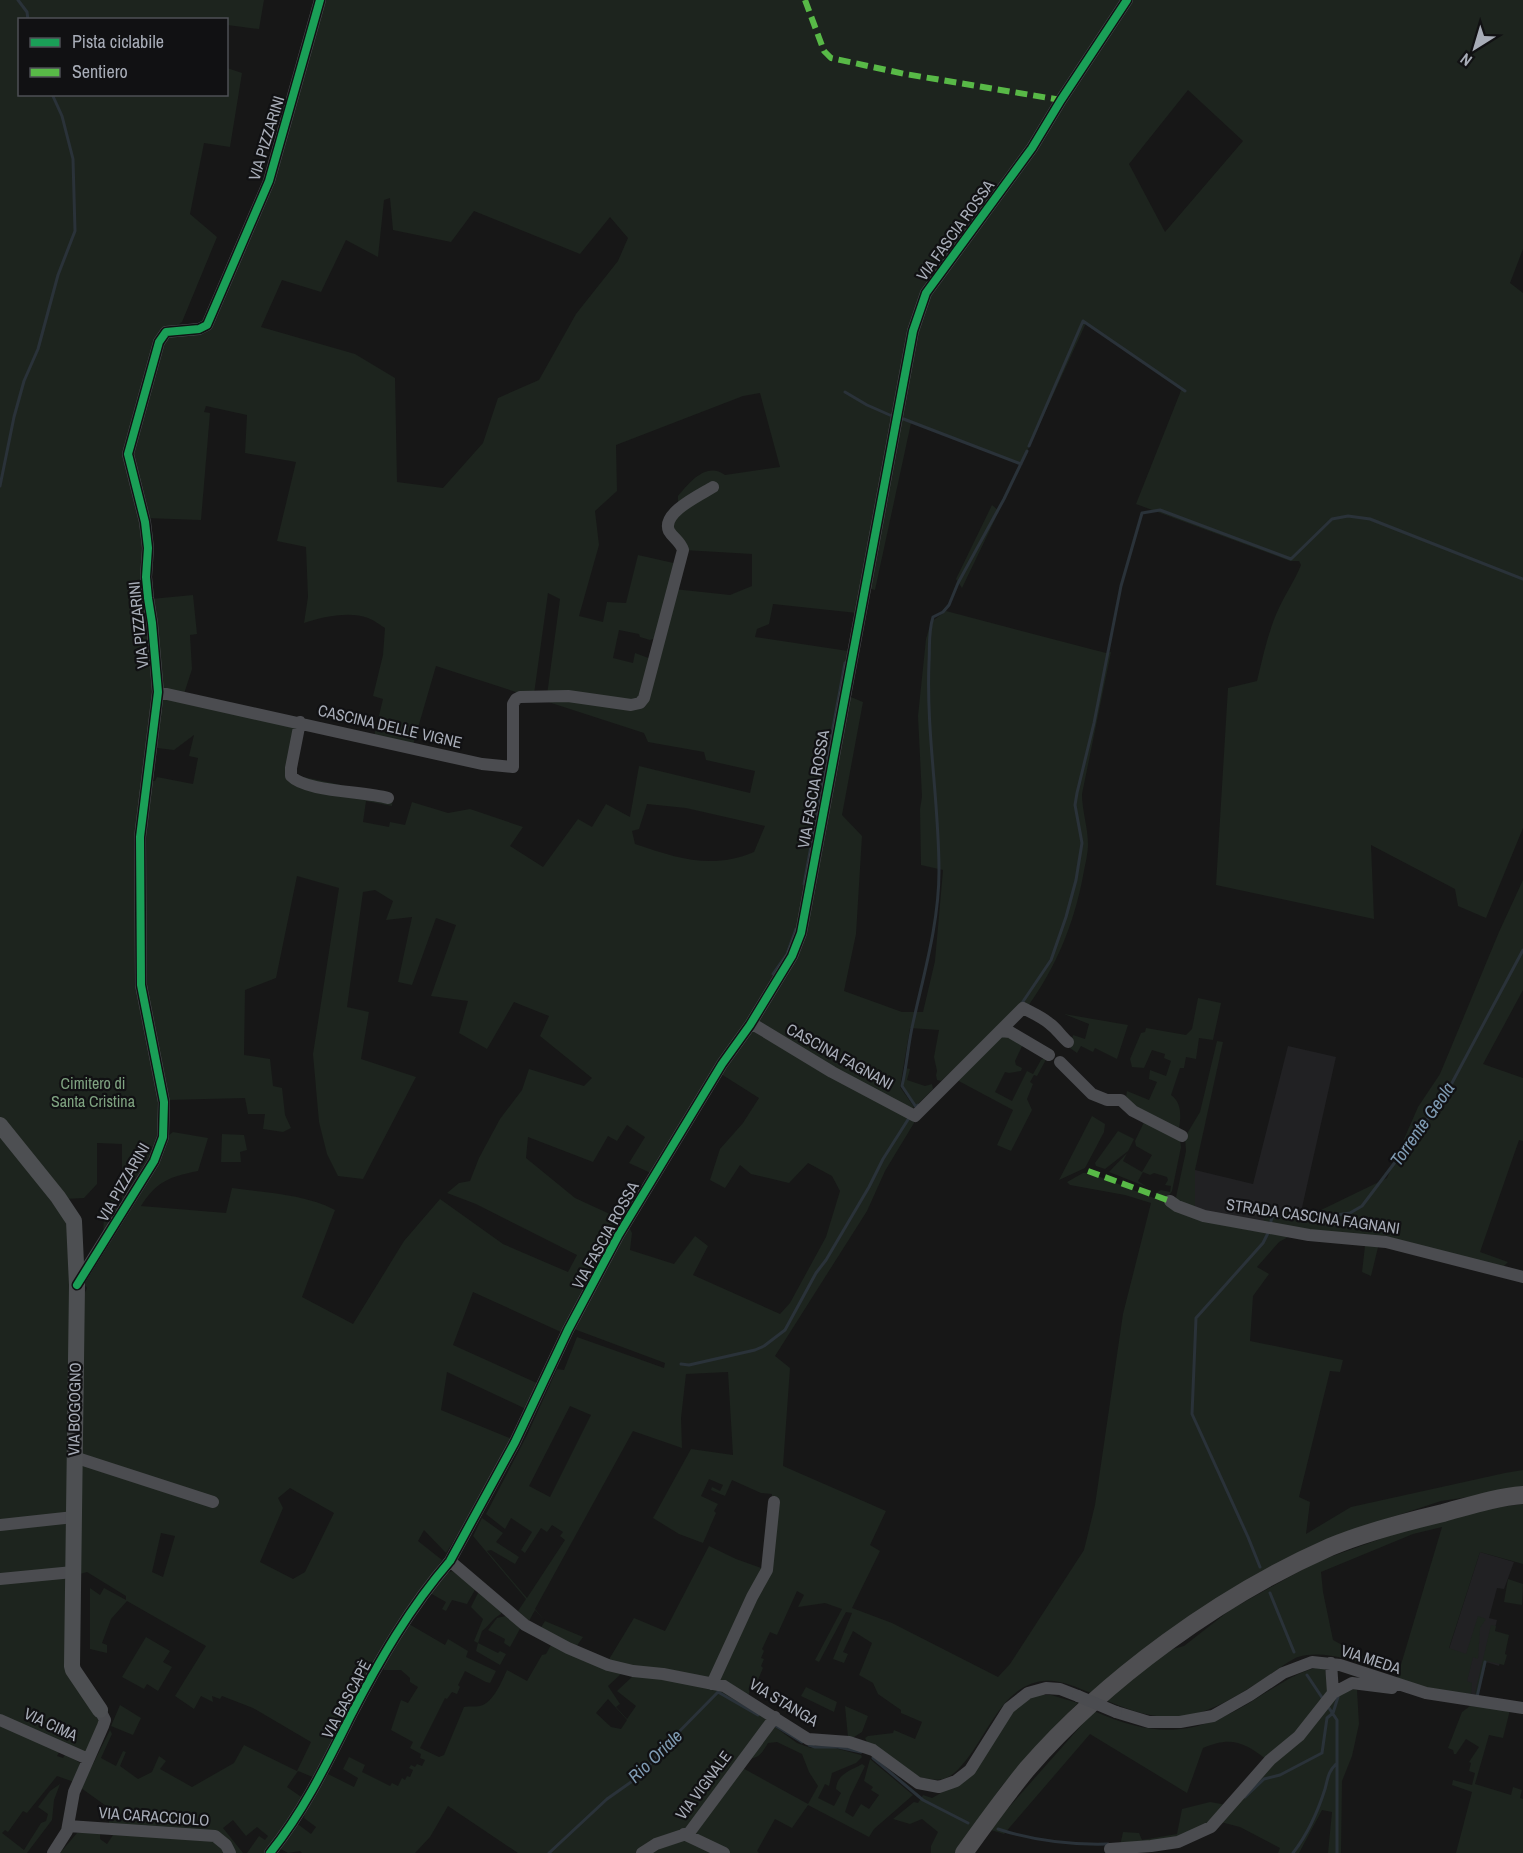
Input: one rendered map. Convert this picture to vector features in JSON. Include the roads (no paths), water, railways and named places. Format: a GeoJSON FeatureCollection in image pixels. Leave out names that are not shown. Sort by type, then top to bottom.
{"type":"FeatureCollection","features":[{"type":"Feature","properties":{"kind":"highway"},"geometry":{"type":"LineString","coordinates":[[964,1853],[1027,1769],[1069,1726],[1114,1683],[1193,1624],[1267,1578],[1331,1546],[1403,1522],[1523,1495]]}},
{"type":"Feature","properties":{"kind":"main road","name":"VIA BOGOGNO"},"geometry":{"type":"LineString","coordinates":[[0,1125],[58,1197],[74,1221],[77,1285],[73,1670],[100,1710]]}},
{"type":"Feature","properties":{"kind":"street","name":"VIA PIZZARINI"},"geometry":{"type":"LineString","coordinates":[[77,1285],[154,1161],[163,1137],[164,1102],[141,985],[140,837],[158,692],[146,577],[148,548],[145,522],[128,454],[159,342],[166,332],[199,329],[207,325],[265,191],[320,0]]}},
{"type":"Feature","properties":{"kind":"street","name":"VIA FASCIA ROSSA"},"geometry":{"type":"LineString","coordinates":[[450,1561],[515,1442],[568,1330],[618,1236],[722,1064],[750,1025],[792,956],[801,933],[888,459],[914,331],[926,293],[1032,148],[1127,0]]}},
{"type":"Feature","properties":{"kind":"street","name":"CASCINA DELLE VIGNE"},"geometry":{"type":"LineString","coordinates":[[158,692],[482,764],[513,767],[513,714],[516,699],[530,695],[591,698],[631,705],[640,703],[646,690],[683,550],[668,529],[668,522],[671,515],[713,487]]}},
{"type":"Feature","properties":{"kind":"street"},"geometry":{"type":"LineString","coordinates":[[300,722],[291,768],[291,776],[295,780],[313,787],[388,798]]}},
{"type":"Feature","properties":{"kind":"street"},"geometry":{"type":"LineString","coordinates":[[1000,1031],[1023,1008],[1048,1022],[1068,1042]]}},
{"type":"Feature","properties":{"kind":"street","name":"CASCINA FAGNANI"},"geometry":{"type":"LineString","coordinates":[[750,1025],[756,1026],[832,1072],[915,1116],[1000,1031]]}},
{"type":"Feature","properties":{"kind":"street"},"geometry":{"type":"LineString","coordinates":[[1000,1031],[1010,1032],[1049,1055]]}},
{"type":"Feature","properties":{"kind":"street"},"geometry":{"type":"LineString","coordinates":[[1060,1062],[1092,1094],[1107,1100],[1120,1100],[1133,1111],[1182,1136]]}},
{"type":"Feature","properties":{"kind":"street","name":"STRADA CASCINA FAGNANI"},"geometry":{"type":"LineString","coordinates":[[1170,1201],[1204,1216],[1254,1227],[1386,1242],[1523,1277]]}},
{"type":"Feature","properties":{"kind":"street"},"geometry":{"type":"LineString","coordinates":[[74,1457],[213,1502]]}},
{"type":"Feature","properties":{"kind":"street"},"geometry":{"type":"LineString","coordinates":[[712,1684],[767,1570],[774,1502]]}},
{"type":"Feature","properties":{"kind":"street"},"geometry":{"type":"LineString","coordinates":[[0,1525],[74,1517]]}},
{"type":"Feature","properties":{"kind":"street","name":"VIA STANGA"},"geometry":{"type":"LineString","coordinates":[[450,1561],[525,1625],[568,1648],[608,1665],[724,1686],[775,1716],[808,1739],[849,1742],[873,1750],[918,1784],[939,1787],[956,1782],[970,1770],[1010,1708],[1028,1694],[1046,1688],[1060,1689],[1078,1696]]}},
{"type":"Feature","properties":{"kind":"street","name":"VIA BASCAPÈ"},"geometry":{"type":"LineString","coordinates":[[270,1853],[297,1818],[357,1704],[409,1614],[450,1561]]}},
{"type":"Feature","properties":{"kind":"street"},"geometry":{"type":"LineString","coordinates":[[0,1579],[73,1572]]}},
{"type":"Feature","properties":{"kind":"street","name":"VIA MEDA"},"geometry":{"type":"LineString","coordinates":[[1078,1696],[1116,1712],[1149,1722],[1180,1722],[1213,1716],[1300,1665],[1312,1662],[1331,1663],[1410,1689],[1523,1708]]}},
{"type":"Feature","properties":{"kind":"street"},"geometry":{"type":"LineString","coordinates":[[1328,1700],[1331,1663]]}},
{"type":"Feature","properties":{"kind":"street"},"geometry":{"type":"LineString","coordinates":[[1110,1849],[1178,1842],[1211,1827],[1270,1760],[1299,1736],[1328,1700],[1352,1683],[1410,1689]]}},
{"type":"Feature","properties":{"kind":"street"},"geometry":{"type":"LineString","coordinates":[[53,1853],[68,1826],[74,1792],[105,1720],[100,1710]]}},
{"type":"Feature","properties":{"kind":"street","name":"VIA VIGNALE"},"geometry":{"type":"LineString","coordinates":[[642,1853],[656,1844],[689,1833],[775,1716]]}},
{"type":"Feature","properties":{"kind":"street","name":"VIA CIMA"},"geometry":{"type":"LineString","coordinates":[[0,1720],[88,1759]]}},
{"type":"Feature","properties":{"kind":"street","name":"VIA CARACCIOLO"},"geometry":{"type":"LineString","coordinates":[[68,1826],[215,1836],[226,1845],[230,1853]]}},
{"type":"Feature","properties":{"kind":"street"},"geometry":{"type":"LineString","coordinates":[[684,1834],[724,1853]]}},
{"type":"Feature","properties":{"kind":"waterway"},"geometry":{"type":"LineString","coordinates":[[18,0],[27,12],[28,18]]}},
{"type":"Feature","properties":{"kind":"waterway"},"geometry":{"type":"LineString","coordinates":[[0,486],[24,381],[38,349],[58,275],[75,231],[73,159],[62,116],[53,96]]}},
{"type":"Feature","properties":{"kind":"waterway"},"geometry":{"type":"LineString","coordinates":[[1029,446],[1083,321],[1185,391]]}},
{"type":"Feature","properties":{"kind":"waterway"},"geometry":{"type":"LineString","coordinates":[[845,392],[892,418]]}},
{"type":"Feature","properties":{"kind":"waterway"},"geometry":{"type":"LineString","coordinates":[[901,418],[1021,464]]}},
{"type":"Feature","properties":{"kind":"waterway"},"geometry":{"type":"LineString","coordinates":[[918,1105],[916,1107],[902,1086],[911,1031],[934,929],[938,890],[938,845],[929,714],[930,629],[933,617],[943,612],[949,605],[958,583],[1004,499],[1027,451]]}},
{"type":"Feature","properties":{"kind":"waterway"},"geometry":{"type":"LineString","coordinates":[[1022,1003],[1051,960],[1076,880],[1082,843],[1075,805],[1077,793],[1094,723],[1121,586],[1142,513],[1160,510],[1291,559],[1332,519],[1348,516],[1370,519],[1523,579]]}},
{"type":"Feature","properties":{"kind":"waterway"},"geometry":{"type":"LineString","coordinates":[[804,884],[845,663]]}},
{"type":"Feature","properties":{"kind":"waterway"},"geometry":{"type":"LineString","coordinates":[[773,974],[787,954],[796,929]]}},
{"type":"Feature","properties":{"kind":"waterway","name":"Torrente Geola"},"geometry":{"type":"LineString","coordinates":[[1271,1221],[1273,1214],[1302,1220],[1350,1213],[1362,1206],[1445,1096],[1523,950]]}},
{"type":"Feature","properties":{"kind":"waterway"},"geometry":{"type":"LineString","coordinates":[[681,1364],[689,1365],[755,1350],[785,1330],[816,1273],[826,1260],[909,1118]]}},
{"type":"Feature","properties":{"kind":"waterway","name":"Torrente Geola"},"geometry":{"type":"LineString","coordinates":[[1260,1567],[1192,1414],[1196,1318],[1263,1243],[1268,1233]]}},
{"type":"Feature","properties":{"kind":"waterway","name":"Torrente Geola"},"geometry":{"type":"LineString","coordinates":[[1270,1593],[1294,1652]]}},
{"type":"Feature","properties":{"kind":"waterway"},"geometry":{"type":"LineString","coordinates":[[1477,1697],[1485,1662]]}},
{"type":"Feature","properties":{"kind":"waterway","name":"Torrente Geola"},"geometry":{"type":"LineString","coordinates":[[1307,1675],[1323,1699]]}},
{"type":"Feature","properties":{"kind":"waterway","name":"Rio Oriale"},"geometry":{"type":"LineString","coordinates":[[549,1853],[607,1799],[641,1775],[666,1745],[718,1692],[758,1715]]}},
{"type":"Feature","properties":{"kind":"waterway","name":"Rio Oriale"},"geometry":{"type":"LineString","coordinates":[[1245,1797],[1264,1779],[1280,1775],[1322,1753],[1327,1718],[1333,1713],[1338,1697]]}},
{"type":"Feature","properties":{"kind":"waterway"},"geometry":{"type":"LineString","coordinates":[[1327,1705],[1337,1720],[1337,1853]]}},
{"type":"Feature","properties":{"kind":"waterway","name":"Rio Oriale"},"geometry":{"type":"LineString","coordinates":[[776,1726],[802,1742]]}},
{"type":"Feature","properties":{"kind":"waterway","name":"Rio Oriale"},"geometry":{"type":"LineString","coordinates":[[809,1745],[838,1747],[861,1752]]}},
{"type":"Feature","properties":{"kind":"waterway","name":"Rio Oriale"},"geometry":{"type":"LineString","coordinates":[[873,1758],[923,1800],[968,1823]]}},
{"type":"Feature","properties":{"kind":"waterway","name":"Torrente Geola"},"geometry":{"type":"LineString","coordinates":[[1293,1853],[1312,1822],[1330,1773],[1336,1764]]}},
{"type":"Feature","properties":{"kind":"waterway","name":"Rio Oriale"},"geometry":{"type":"LineString","coordinates":[[998,1829],[1025,1837],[1052,1841],[1108,1844]]}},
{"type":"Feature","properties":{"kind":"park label","name":"Cimitero di Santa Cristina"},"geometry":{"type":"Point","coordinates":[93,1092]}}]}
